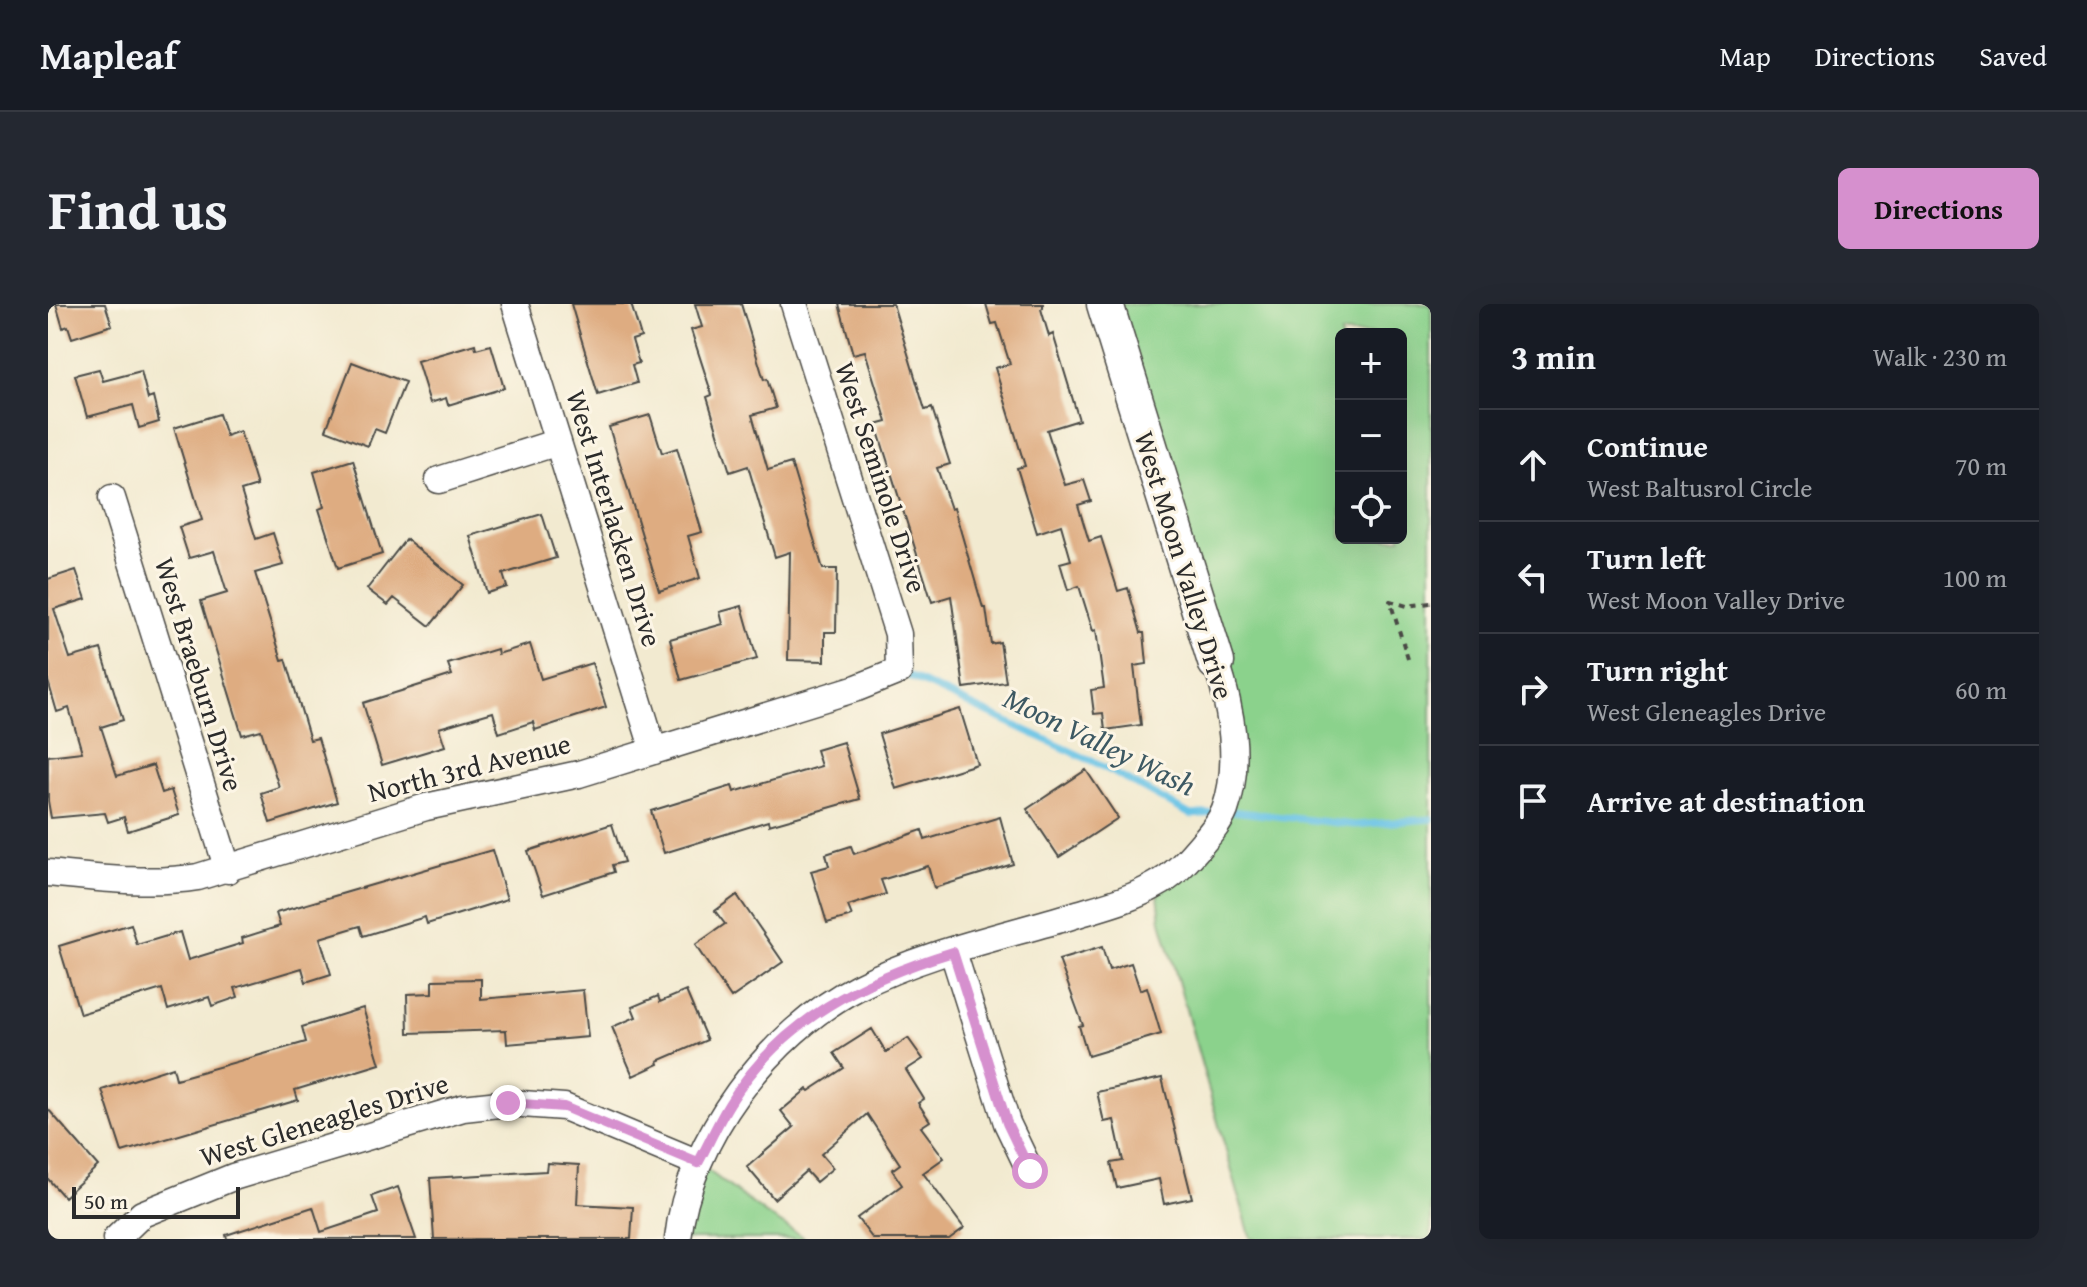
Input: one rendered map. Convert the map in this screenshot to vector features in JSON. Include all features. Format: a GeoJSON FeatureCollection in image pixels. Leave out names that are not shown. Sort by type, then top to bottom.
{"type":"FeatureCollection","features":[{"type":"Feature","properties":{"kind":"street","name":"West Interlacken Drive"},"geometry":{"type":"LineString","coordinates":[[515,304],[654,751]]}},
{"type":"Feature","properties":{"kind":"street","name":"West Seminole Drive"},"geometry":{"type":"LineString","coordinates":[[794,304],[898,634],[899,671]]}},
{"type":"Feature","properties":{"kind":"street","name":"West Moon Valley Drive"},"geometry":{"type":"LineString","coordinates":[[678,1239],[698,1163],[731,1101],[764,1059],[797,1028],[857,987],[953,952],[1124,899],[1157,885],[1179,870],[1215,828],[1224,811],[1233,779],[1229,701],[1105,304]]}},
{"type":"Feature","properties":{"kind":"street"},"geometry":{"type":"LineString","coordinates":[[439,480],[558,442]]}},
{"type":"Feature","properties":{"kind":"street","name":"West Braeburn Drive"},"geometry":{"type":"LineString","coordinates":[[112,498],[228,870]]}},
{"type":"Feature","properties":{"kind":"street","name":"North 3rd Avenue"},"geometry":{"type":"LineString","coordinates":[[48,873],[173,881],[228,870],[426,807],[579,774],[857,688],[899,671]]}},
{"type":"Feature","properties":{"kind":"street"},"geometry":{"type":"LineString","coordinates":[[953,952],[1007,1123],[1030,1171]]}},
{"type":"Feature","properties":{"kind":"street","name":"West Gleneagles Drive"},"geometry":{"type":"LineString","coordinates":[[116,1239],[142,1214],[233,1177],[463,1108],[508,1103],[564,1107],[698,1163]]}},
{"type":"Feature","properties":{"kind":"path"},"geometry":{"type":"LineString","coordinates":[[1408,659],[1390,601],[1407,606],[1431,603]]}},
{"type":"Feature","properties":{"kind":"green space"},"geometry":{"type":"Polygon","coordinates":[[[1105,304],[1431,304],[1431,1239],[1251,1239],[1161,921],[1157,885],[1215,828],[1232,729],[1105,304]]]}},
{"type":"Feature","properties":{"kind":"green space"},"geometry":{"type":"Polygon","coordinates":[[[698,1163],[766,1214],[806,1239],[678,1239],[698,1163]]]}},
{"type":"Feature","properties":{"kind":"building"},"geometry":{"type":"Polygon","coordinates":[[[56,304],[105,304],[112,325],[72,338],[68,326],[63,328],[56,304]]]}},
{"type":"Feature","properties":{"kind":"building"},"geometry":{"type":"Polygon","coordinates":[[[571,304],[631,304],[641,337],[632,340],[639,363],[632,365],[637,383],[598,395],[571,304]]]}},
{"type":"Feature","properties":{"kind":"building"},"geometry":{"type":"Polygon","coordinates":[[[695,304],[741,304],[764,380],[767,379],[776,408],[752,415],[768,470],[791,463],[823,569],[837,569],[836,632],[825,632],[825,661],[788,660],[790,552],[775,557],[748,466],[730,472],[707,397],[712,395],[691,330],[702,327],[695,304]]]}},
{"type":"Feature","properties":{"kind":"building"},"geometry":{"type":"Polygon","coordinates":[[[839,304],[893,304],[925,410],[932,408],[950,464],[937,468],[951,509],[954,508],[983,608],[986,608],[991,644],[1000,642],[1006,682],[964,688],[951,596],[932,602],[876,425],[887,422],[865,351],[853,354],[839,304]]]}},
{"type":"Feature","properties":{"kind":"building"},"geometry":{"type":"Polygon","coordinates":[[[986,304],[1043,304],[1041,309],[1049,336],[1053,334],[1079,420],[1047,430],[1065,485],[1084,480],[1091,501],[1078,505],[1089,541],[1101,537],[1118,591],[1128,588],[1141,633],[1144,633],[1147,664],[1134,666],[1141,725],[1105,730],[1103,713],[1094,714],[1091,690],[1104,688],[1096,630],[1093,631],[1079,586],[1068,590],[1060,563],[1071,560],[1061,525],[1037,533],[1017,468],[1025,466],[995,368],[1010,364],[997,323],[992,324],[986,304]]]}},
{"type":"Feature","properties":{"kind":"building"},"geometry":{"type":"Polygon","coordinates":[[[475,344],[476,349],[491,345],[504,388],[448,405],[446,398],[430,403],[417,361],[475,344]]]}},
{"type":"Feature","properties":{"kind":"building"},"geometry":{"type":"Polygon","coordinates":[[[352,362],[405,382],[385,433],[375,429],[368,446],[326,430],[352,362]]]}},
{"type":"Feature","properties":{"kind":"building"},"geometry":{"type":"Polygon","coordinates":[[[99,369],[103,381],[141,371],[148,399],[153,397],[159,422],[139,428],[133,405],[87,417],[75,375],[99,369]]]}},
{"type":"Feature","properties":{"kind":"building"},"geometry":{"type":"Polygon","coordinates":[[[219,414],[226,436],[240,431],[257,486],[241,491],[256,539],[273,533],[283,565],[255,573],[282,660],[286,659],[310,740],[318,738],[337,802],[270,823],[261,793],[279,787],[261,730],[242,735],[201,601],[227,593],[214,551],[189,558],[179,527],[202,520],[174,428],[219,414]]]}},
{"type":"Feature","properties":{"kind":"building"},"geometry":{"type":"Polygon","coordinates":[[[650,415],[662,453],[677,448],[702,532],[688,536],[700,578],[659,591],[609,427],[650,415]]]}},
{"type":"Feature","properties":{"kind":"building"},"geometry":{"type":"Polygon","coordinates":[[[353,460],[382,554],[338,568],[319,509],[324,507],[314,472],[353,460]]]}},
{"type":"Feature","properties":{"kind":"building"},"geometry":{"type":"Polygon","coordinates":[[[542,514],[556,558],[503,574],[507,587],[487,593],[470,536],[542,514]]]}},
{"type":"Feature","properties":{"kind":"building"},"geometry":{"type":"Polygon","coordinates":[[[406,539],[463,585],[430,626],[394,598],[388,605],[367,589],[406,539]]]}},
{"type":"Feature","properties":{"kind":"building"},"geometry":{"type":"Polygon","coordinates":[[[76,570],[86,599],[54,609],[70,658],[101,649],[123,720],[101,727],[117,776],[153,765],[162,793],[171,790],[179,815],[128,831],[124,817],[108,822],[105,813],[51,818],[48,756],[82,752],[69,708],[57,712],[48,681],[48,579],[76,570]]]}},
{"type":"Feature","properties":{"kind":"building"},"geometry":{"type":"Polygon","coordinates":[[[742,606],[757,659],[681,680],[670,639],[723,624],[720,612],[742,606]]]}},
{"type":"Feature","properties":{"kind":"building"},"geometry":{"type":"Polygon","coordinates":[[[530,644],[541,679],[592,663],[606,707],[535,730],[533,722],[499,733],[493,712],[439,728],[445,746],[382,765],[363,703],[452,675],[448,664],[497,649],[498,654],[530,644]]]}},
{"type":"Feature","properties":{"kind":"building"},"geometry":{"type":"Polygon","coordinates":[[[960,709],[977,764],[896,789],[879,734],[960,709]]]}},
{"type":"Feature","properties":{"kind":"building"},"geometry":{"type":"Polygon","coordinates":[[[843,742],[860,799],[769,825],[768,821],[664,853],[651,811],[732,786],[734,792],[821,766],[816,750],[843,742]]]}},
{"type":"Feature","properties":{"kind":"building"},"geometry":{"type":"Polygon","coordinates":[[[1086,770],[1118,818],[1059,857],[1027,809],[1086,770]]]}},
{"type":"Feature","properties":{"kind":"building"},"geometry":{"type":"Polygon","coordinates":[[[1000,817],[1013,864],[934,888],[928,866],[881,880],[886,894],[848,906],[852,916],[827,923],[811,871],[829,866],[826,854],[851,846],[854,854],[922,830],[925,840],[1000,817]]]}},
{"type":"Feature","properties":{"kind":"building"},"geometry":{"type":"Polygon","coordinates":[[[612,824],[624,862],[612,865],[614,872],[543,895],[528,851],[612,824]]]}},
{"type":"Feature","properties":{"kind":"building"},"geometry":{"type":"Polygon","coordinates":[[[492,850],[507,899],[427,924],[425,917],[363,936],[360,926],[320,938],[331,974],[306,982],[302,968],[235,988],[238,997],[212,1006],[209,997],[168,1010],[162,989],[80,1014],[59,946],[131,924],[137,945],[180,932],[188,960],[243,943],[242,938],[280,926],[276,913],[492,850]]]}},
{"type":"Feature","properties":{"kind":"building"},"geometry":{"type":"Polygon","coordinates":[[[737,895],[783,962],[731,998],[695,945],[725,924],[715,911],[737,895]]]}},
{"type":"Feature","properties":{"kind":"building"},"geometry":{"type":"Polygon","coordinates":[[[1102,947],[1109,970],[1131,963],[1140,990],[1147,987],[1161,1034],[1088,1056],[1079,1026],[1083,1025],[1059,960],[1102,947]]]}},
{"type":"Feature","properties":{"kind":"building"},"geometry":{"type":"Polygon","coordinates":[[[481,979],[481,999],[583,990],[588,1037],[507,1044],[506,1030],[408,1033],[407,994],[433,993],[433,980],[481,979]]]}},
{"type":"Feature","properties":{"kind":"building"},"geometry":{"type":"Polygon","coordinates":[[[686,991],[707,1040],[658,1061],[659,1064],[633,1076],[612,1027],[636,1017],[632,1007],[658,996],[660,1002],[686,991]]]}},
{"type":"Feature","properties":{"kind":"building"},"geometry":{"type":"Polygon","coordinates":[[[363,1008],[380,1064],[295,1090],[298,1100],[122,1152],[102,1090],[173,1067],[176,1079],[306,1042],[302,1027],[363,1008]]]}},
{"type":"Feature","properties":{"kind":"building"},"geometry":{"type":"Polygon","coordinates":[[[872,1029],[886,1052],[908,1038],[923,1059],[906,1070],[924,1099],[918,1103],[930,1121],[921,1127],[944,1158],[923,1173],[964,1228],[949,1239],[873,1239],[857,1218],[902,1185],[892,1170],[900,1164],[867,1114],[821,1154],[833,1168],[816,1182],[806,1171],[774,1199],[747,1167],[794,1127],[781,1111],[807,1089],[809,1091],[844,1068],[834,1053],[872,1029]]]}},
{"type":"Feature","properties":{"kind":"building"},"geometry":{"type":"Polygon","coordinates":[[[1162,1078],[1192,1198],[1164,1204],[1159,1179],[1117,1188],[1111,1163],[1123,1161],[1114,1120],[1104,1122],[1097,1092],[1162,1078]]]}},
{"type":"Feature","properties":{"kind":"building"},"geometry":{"type":"Polygon","coordinates":[[[48,1109],[98,1166],[64,1197],[48,1179],[48,1109]]]}},
{"type":"Feature","properties":{"kind":"building"},"geometry":{"type":"Polygon","coordinates":[[[547,1163],[579,1165],[577,1204],[633,1207],[631,1239],[434,1239],[430,1178],[546,1171],[547,1163]]]}},
{"type":"Feature","properties":{"kind":"building"},"geometry":{"type":"Polygon","coordinates":[[[398,1187],[416,1239],[227,1239],[226,1235],[313,1207],[321,1232],[378,1213],[372,1196],[398,1187]]]}},
{"type":"Feature","properties":{"kind":"waterway","name":"Moon Valley Wash"},"geometry":{"type":"LineString","coordinates":[[904,674],[1094,762],[1191,815],[1215,813]]}},
{"type":"Feature","properties":{"kind":"waterway","name":"Moon Valley Wash"},"geometry":{"type":"LineString","coordinates":[[1231,811],[1355,825],[1431,819]]}},
{"type":"Feature","properties":{"kind":"route"},"geometry":{"type":"LineString","coordinates":[[508,1103],[564,1107],[698,1163],[731,1101],[764,1059],[797,1028],[857,987],[953,952],[1007,1123],[1030,1171]]}}]}
